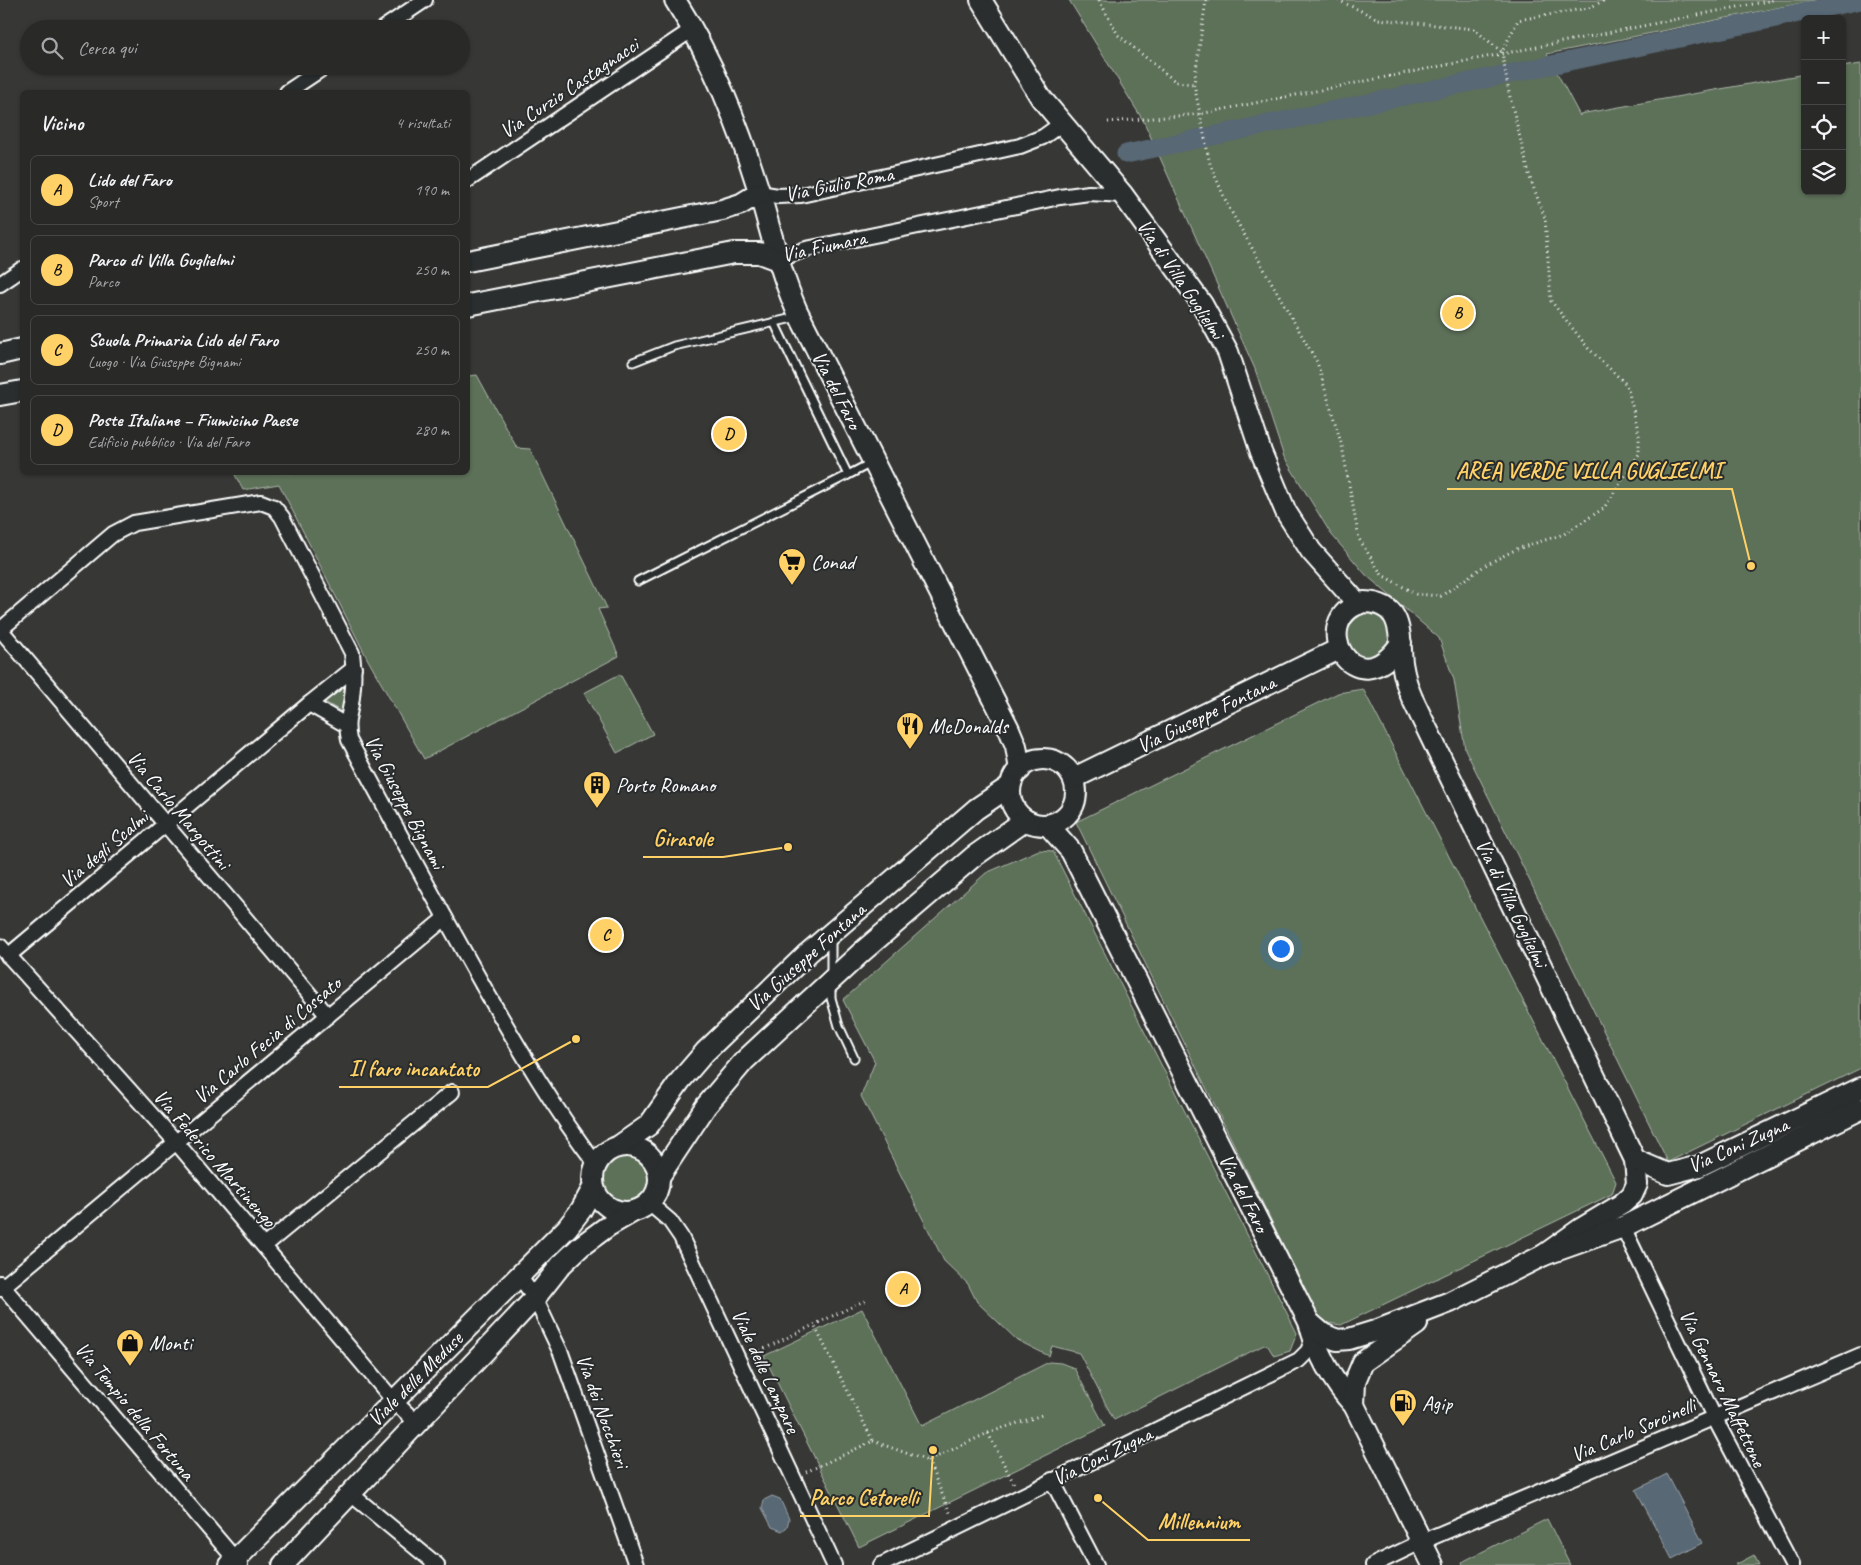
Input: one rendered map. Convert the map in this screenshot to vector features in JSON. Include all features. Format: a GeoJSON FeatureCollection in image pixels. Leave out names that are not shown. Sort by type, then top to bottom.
{"type":"FeatureCollection","features":[{"type":"Feature","properties":{"kind":"street"},"geometry":{"type":"LineString","coordinates":[[395,20],[425,0]]}},
{"type":"Feature","properties":{"kind":"street","name":"Via del Faro"},"geometry":{"type":"LineString","coordinates":[[675,0],[712,65],[732,113],[759,193],[778,260],[800,316],[1009,729],[1016,746],[1015,778]]}},
{"type":"Feature","properties":{"kind":"street","name":"Via di Villa Guglielmi"},"geometry":{"type":"LineString","coordinates":[[981,0],[1041,98],[1061,124],[1123,194],[1196,295],[1219,333],[1237,375],[1269,476],[1286,512],[1311,551],[1358,604]]}},
{"type":"Feature","properties":{"kind":"street","name":"Via Curzio Castagnacci"},"geometry":{"type":"LineString","coordinates":[[470,179],[693,29]]}},
{"type":"Feature","properties":{"kind":"street"},"geometry":{"type":"LineString","coordinates":[[290,90],[312,75]]}},
{"type":"Feature","properties":{"kind":"street","name":"Via Giulio Roma"},"geometry":{"type":"LineString","coordinates":[[470,261],[722,210],[742,204],[759,193],[778,196],[801,195],[1020,146],[1043,137],[1061,124]]}},
{"type":"Feature","properties":{"kind":"street","name":"Via Fiumara"},"geometry":{"type":"LineString","coordinates":[[470,305],[734,254],[759,253],[778,260],[806,249],[1060,197],[1089,193],[1123,194]]}},
{"type":"Feature","properties":{"kind":"street"},"geometry":{"type":"LineString","coordinates":[[0,284],[20,270]]}},
{"type":"Feature","properties":{"kind":"street"},"geometry":{"type":"LineString","coordinates":[[0,354],[20,349]]}},
{"type":"Feature","properties":{"kind":"street"},"geometry":{"type":"LineString","coordinates":[[0,395],[20,391]]}},
{"type":"Feature","properties":{"kind":"street","name":"Via Giuseppe Bignami"},"geometry":{"type":"LineString","coordinates":[[0,629],[113,534],[134,523],[261,502],[274,507],[282,517],[352,653],[354,668],[352,699],[346,725],[349,740],[445,918],[544,1092],[596,1164]]}},
{"type":"Feature","properties":{"kind":"street"},"geometry":{"type":"LineString","coordinates":[[1375,603],[1386,608],[1396,620],[1401,643],[1388,660],[1372,667],[1360,667],[1353,664],[1339,649],[1336,638],[1339,623],[1347,612],[1358,604],[1375,603]]}},
{"type":"Feature","properties":{"kind":"street","name":"Via Carlo Margottini"},"geometry":{"type":"LineString","coordinates":[[0,629],[328,1016]]}},
{"type":"Feature","properties":{"kind":"street","name":"Via di Villa Guglielmi"},"geometry":{"type":"LineString","coordinates":[[1401,643],[1404,672],[1412,698],[1635,1160]]}},
{"type":"Feature","properties":{"kind":"street","name":"Via Giuseppe Fontana"},"geometry":{"type":"LineString","coordinates":[[1074,778],[1339,649]]}},
{"type":"Feature","properties":{"kind":"street","name":"Via degli Scalmi"},"geometry":{"type":"LineString","coordinates":[[4,951],[164,824],[354,668]]}},
{"type":"Feature","properties":{"kind":"street"},"geometry":{"type":"LineString","coordinates":[[309,704],[346,725]]}},
{"type":"Feature","properties":{"kind":"street"},"geometry":{"type":"LineString","coordinates":[[1049,759],[1064,765],[1074,778],[1076,797],[1072,808],[1065,817],[1048,825],[1035,825],[1024,821],[1011,802],[1015,778],[1037,760],[1049,759]]}},
{"type":"Feature","properties":{"kind":"street","name":"Via Giuseppe Fontana"},"geometry":{"type":"LineString","coordinates":[[620,1146],[644,1130],[705,1052],[831,932],[1015,778]]}},
{"type":"Feature","properties":{"kind":"street","name":"Via Giuseppe Fontana"},"geometry":{"type":"LineString","coordinates":[[659,1177],[721,1086],[830,980],[978,854],[1024,821]]}},
{"type":"Feature","properties":{"kind":"street","name":"Via del Faro"},"geometry":{"type":"LineString","coordinates":[[1048,825],[1071,851],[1342,1392],[1354,1405],[1433,1565]]}},
{"type":"Feature","properties":{"kind":"street","name":"Via Carlo Fecia di Cossato"},"geometry":{"type":"LineString","coordinates":[[1,1286],[445,918]]}},
{"type":"Feature","properties":{"kind":"street","name":"Via Federico Martinengo"},"geometry":{"type":"LineString","coordinates":[[4,951],[176,1142],[394,1401],[417,1423]]}},
{"type":"Feature","properties":{"kind":"street","name":"Via Coni Zugna"},"geometry":{"type":"LineString","coordinates":[[1544,1255],[1582,1228],[1622,1204],[1632,1195],[1637,1184],[1635,1160],[1668,1174],[1699,1166],[1861,1088]]}},
{"type":"Feature","properties":{"kind":"street"},"geometry":{"type":"LineString","coordinates":[[264,1246],[452,1092]]}},
{"type":"Feature","properties":{"kind":"street","name":"Via Coni Zugna"},"geometry":{"type":"LineString","coordinates":[[881,1565],[1298,1360],[1308,1351],[1311,1330],[1337,1340],[1349,1339],[1450,1302],[1544,1255],[1623,1227],[1861,1109]]}},
{"type":"Feature","properties":{"kind":"street"},"geometry":{"type":"LineString","coordinates":[[620,1146],[631,1146],[641,1150],[650,1156],[656,1166],[659,1177],[658,1186],[642,1207],[614,1210],[605,1205],[594,1188],[593,1172],[596,1164],[606,1152],[620,1146]]}},
{"type":"Feature","properties":{"kind":"street","name":"Viale delle Meduse"},"geometry":{"type":"LineString","coordinates":[[235,1563],[571,1224],[594,1188]]}},
{"type":"Feature","properties":{"kind":"street","name":"Viale delle Meduse"},"geometry":{"type":"LineString","coordinates":[[283,1565],[535,1298],[561,1266],[581,1246],[608,1226],[642,1207]]}},
{"type":"Feature","properties":{"kind":"street","name":"Viale delle Lampare"},"geometry":{"type":"LineString","coordinates":[[642,1207],[670,1220],[681,1237],[834,1565]]}},
{"type":"Feature","properties":{"kind":"street","name":"Via Gennaro Maffettone"},"geometry":{"type":"LineString","coordinates":[[1623,1227],[1714,1417],[1792,1565]]}},
{"type":"Feature","properties":{"kind":"street","name":"Via dei Nocchieri"},"geometry":{"type":"LineString","coordinates":[[519,1276],[535,1298],[561,1353],[636,1565]]}},
{"type":"Feature","properties":{"kind":"street","name":"Via Tempio della Fortuna"},"geometry":{"type":"LineString","coordinates":[[1,1286],[235,1563]]}},
{"type":"Feature","properties":{"kind":"street","name":"Via Coni Zugna"},"geometry":{"type":"LineString","coordinates":[[1354,1405],[1355,1381],[1364,1362],[1382,1347],[1450,1302]]}},
{"type":"Feature","properties":{"kind":"street","name":"Via Carlo Sorcinelli"},"geometry":{"type":"LineString","coordinates":[[1373,1565],[1421,1542],[1861,1355]]}},
{"type":"Feature","properties":{"kind":"street"},"geometry":{"type":"LineString","coordinates":[[1052,1480],[1096,1565]]}},
{"type":"Feature","properties":{"kind":"street"},"geometry":{"type":"LineString","coordinates":[[351,1494],[437,1565]]}},
{"type":"Feature","properties":{"kind":"lane"},"geometry":{"type":"LineString","coordinates":[[633,362],[674,346],[800,316]]}},
{"type":"Feature","properties":{"kind":"lane"},"geometry":{"type":"LineString","coordinates":[[774,322],[848,474]]}},
{"type":"Feature","properties":{"kind":"lane"},"geometry":{"type":"LineString","coordinates":[[638,581],[873,462]]}},
{"type":"Feature","properties":{"kind":"lane"},"geometry":{"type":"LineString","coordinates":[[831,932],[830,980],[835,1016],[854,1058]]}},
{"type":"Feature","properties":{"kind":"path"},"geometry":{"type":"LineString","coordinates":[[1099,0],[1118,35],[1176,82],[1194,84]]}},
{"type":"Feature","properties":{"kind":"path"},"geometry":{"type":"LineString","coordinates":[[1206,0],[1194,84],[1210,164],[1228,206],[1316,362],[1342,446],[1360,539],[1382,575],[1416,594],[1441,596],[1487,564],[1517,549],[1564,534],[1604,508],[1638,454],[1639,434],[1628,385],[1588,348],[1551,301],[1545,218],[1530,178],[1509,94],[1502,52],[1518,20],[1590,8],[1605,0]]}},
{"type":"Feature","properties":{"kind":"path"},"geometry":{"type":"LineString","coordinates":[[1338,0],[1378,19],[1474,29],[1502,52]]}},
{"type":"Feature","properties":{"kind":"path"},"geometry":{"type":"LineString","coordinates":[[1108,122],[1200,114],[1502,52],[1773,0]]}},
{"type":"Feature","properties":{"kind":"path"},"geometry":{"type":"LineString","coordinates":[[739,1361],[868,1299]]}},
{"type":"Feature","properties":{"kind":"path"},"geometry":{"type":"LineString","coordinates":[[814,1325],[873,1441],[928,1461],[988,1433],[1046,1414]]}},
{"type":"Feature","properties":{"kind":"path"},"geometry":{"type":"LineString","coordinates":[[988,1433],[1020,1496]]}},
{"type":"Feature","properties":{"kind":"path"},"geometry":{"type":"LineString","coordinates":[[794,1478],[873,1441]]}},
{"type":"Feature","properties":{"kind":"path"},"geometry":{"type":"LineString","coordinates":[[928,1461],[956,1528]]}},
{"type":"Feature","properties":{"kind":"green space"},"geometry":{"type":"Polygon","coordinates":[[[1069,0],[1816,0],[1547,54],[1580,116],[1580,114],[1801,75],[1801,195],[1846,195],[1846,66],[1861,64],[1861,1068],[1668,1162],[1465,749],[1454,680],[1439,638],[1366,575],[1331,534],[1284,457],[1255,369],[1144,122],[1069,0]]]}},
{"type":"Feature","properties":{"kind":"green space"},"geometry":{"type":"Polygon","coordinates":[[[477,375],[517,448],[530,449],[607,608],[598,609],[619,656],[424,759],[368,660],[279,484],[243,490],[235,475],[470,475],[470,376],[477,375]]]}},
{"type":"Feature","properties":{"kind":"green space"},"geometry":{"type":"Polygon","coordinates":[[[1366,611],[1375,611],[1387,618],[1394,642],[1375,660],[1356,657],[1345,643],[1348,622],[1366,611]]]}},
{"type":"Feature","properties":{"kind":"green space"},"geometry":{"type":"Polygon","coordinates":[[[620,674],[653,734],[617,753],[584,693],[620,674]]]}},
{"type":"Feature","properties":{"kind":"green space"},"geometry":{"type":"Polygon","coordinates":[[[345,687],[342,712],[325,702],[345,687]]]}},
{"type":"Feature","properties":{"kind":"green space"},"geometry":{"type":"Polygon","coordinates":[[[1363,689],[1616,1182],[1612,1194],[1341,1325],[1328,1323],[1317,1314],[1076,822],[1338,693],[1363,689]]]}},
{"type":"Feature","properties":{"kind":"green space"},"geometry":{"type":"Polygon","coordinates":[[[1039,850],[1053,851],[1297,1333],[1290,1351],[1274,1356],[1268,1346],[1264,1345],[1114,1420],[1079,1353],[1052,1346],[1049,1356],[1017,1340],[977,1302],[968,1284],[944,1261],[861,1096],[875,1062],[843,1000],[986,873],[1039,850]]]}},
{"type":"Feature","properties":{"kind":"green space"},"geometry":{"type":"Polygon","coordinates":[[[626,1156],[639,1160],[645,1166],[649,1179],[645,1192],[639,1198],[626,1202],[613,1198],[607,1192],[603,1179],[607,1166],[613,1160],[626,1156]]]}},
{"type":"Feature","properties":{"kind":"green space"},"geometry":{"type":"Polygon","coordinates":[[[862,1309],[922,1426],[1049,1362],[1061,1363],[1074,1368],[1105,1426],[859,1547],[764,1356],[862,1309]]]}},
{"type":"Feature","properties":{"kind":"green space"},"geometry":{"type":"Polygon","coordinates":[[[1547,1519],[1570,1565],[1463,1565],[1462,1562],[1547,1519]]]}},
{"type":"Feature","properties":{"kind":"green space"},"geometry":{"type":"Polygon","coordinates":[[[1754,1555],[1759,1565],[1735,1565],[1754,1555]]]}},
{"type":"Feature","properties":{"kind":"water"},"geometry":{"type":"Polygon","coordinates":[[[1667,1474],[1703,1543],[1672,1559],[1636,1490],[1667,1474]]]}},
{"type":"Feature","properties":{"kind":"water"},"geometry":{"type":"Polygon","coordinates":[[[772,1496],[780,1499],[789,1519],[787,1527],[782,1531],[772,1527],[762,1508],[764,1500],[772,1496]]]}},
{"type":"Feature","properties":{"kind":"waterway"},"geometry":{"type":"LineString","coordinates":[[1126,154],[1861,0]]}},
{"type":"Feature","properties":{"kind":"place","name":"Parco di Villa Guglielmi"},"geometry":{"type":"Point","coordinates":[1458,313]}},
{"type":"Feature","properties":{"kind":"place","name":"Poste Italiane – Fiumicino Paese"},"geometry":{"type":"Point","coordinates":[729,434]}},
{"type":"Feature","properties":{"kind":"place","name":"AREA VERDE VILLA GUGLIELMI"},"geometry":{"type":"Point","coordinates":[1751,566]}},
{"type":"Feature","properties":{"kind":"place","name":"Conad"},"geometry":{"type":"Point","coordinates":[792,586]}},
{"type":"Feature","properties":{"kind":"place","name":"McDonalds"},"geometry":{"type":"Point","coordinates":[910,750]}},
{"type":"Feature","properties":{"kind":"place","name":"Porto Romano"},"geometry":{"type":"Point","coordinates":[597,809]}},
{"type":"Feature","properties":{"kind":"place","name":"Girasole"},"geometry":{"type":"Point","coordinates":[788,847]}},
{"type":"Feature","properties":{"kind":"place","name":"Scuola Primaria Lido del Faro"},"geometry":{"type":"Point","coordinates":[606,935]}},
{"type":"Feature","properties":{"kind":"place","name":"Il faro incantato"},"geometry":{"type":"Point","coordinates":[576,1039]}},
{"type":"Feature","properties":{"kind":"place","name":"Lido del Faro"},"geometry":{"type":"Point","coordinates":[903,1289]}},
{"type":"Feature","properties":{"kind":"place","name":"Monti"},"geometry":{"type":"Point","coordinates":[130,1367]}},
{"type":"Feature","properties":{"kind":"place","name":"Agip"},"geometry":{"type":"Point","coordinates":[1403,1427]}},
{"type":"Feature","properties":{"kind":"place","name":"Parco Cetorelli"},"geometry":{"type":"Point","coordinates":[933,1450]}},
{"type":"Feature","properties":{"kind":"place","name":"Millennium"},"geometry":{"type":"Point","coordinates":[1098,1498]}}]}
